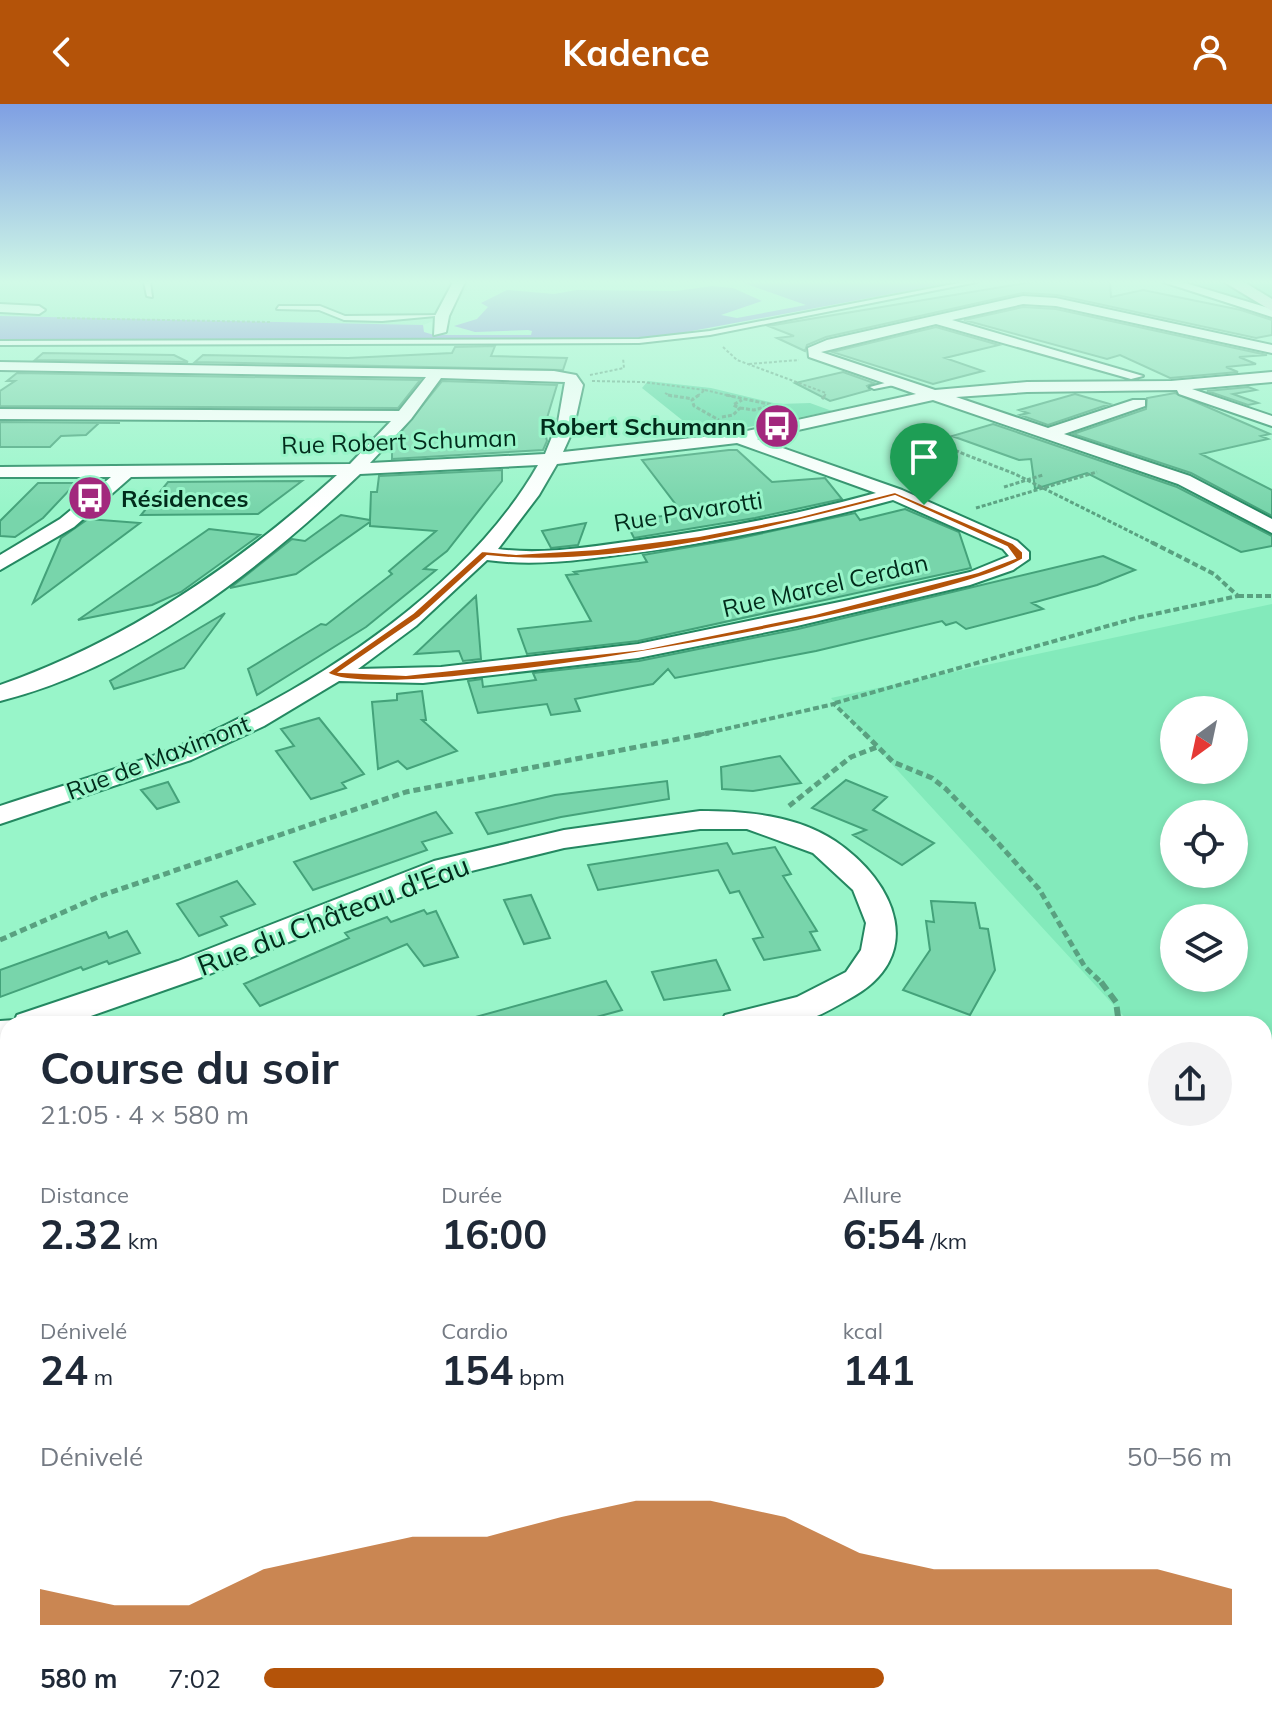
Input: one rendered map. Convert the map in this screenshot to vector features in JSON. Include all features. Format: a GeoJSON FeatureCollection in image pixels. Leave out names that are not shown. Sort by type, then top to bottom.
{"type":"FeatureCollection","features":[{"type":"Feature","properties":{"kind":"street"},"geometry":{"type":"LineString","coordinates":[[822,358],[1184,480],[1272,527]]}},
{"type":"Feature","properties":{"kind":"street"},"geometry":{"type":"LineString","coordinates":[[1072,358],[1171,386],[1272,421]]}},
{"type":"Feature","properties":{"kind":"street"},"geometry":{"type":"LineString","coordinates":[[0,366],[438,372],[554,375],[575,380]]}},
{"type":"Feature","properties":{"kind":"street"},"geometry":{"type":"LineString","coordinates":[[0,693],[81,662],[190,603],[315,506],[405,416],[438,372]]}},
{"type":"Feature","properties":{"kind":"street","name":"Rue Robert Schuman"},"geometry":{"type":"LineString","coordinates":[[0,472],[354,468],[551,459],[736,438],[937,394],[1027,387],[1171,386],[1272,377]]}},
{"type":"Feature","properties":{"kind":"street","name":"Rue de Maximont"},"geometry":{"type":"LineString","coordinates":[[0,815],[204,745],[251,723],[332,673],[416,615],[485,553],[551,459],[567,422],[575,380]]}},
{"type":"Feature","properties":{"kind":"street"},"geometry":{"type":"LineString","coordinates":[[1050,433],[1139,403]]}},
{"type":"Feature","properties":{"kind":"street"},"geometry":{"type":"LineString","coordinates":[[1,415],[405,416]]}},
{"type":"Feature","properties":{"kind":"street","name":"Rue Marcel Cerdan"},"geometry":{"type":"LineString","coordinates":[[332,673],[356,678],[406,678],[643,652],[815,616],[981,573],[1019,559],[1019,552],[1010,545],[949,517],[895,494],[736,438]]}},
{"type":"Feature","properties":{"kind":"street"},"geometry":{"type":"LineString","coordinates":[[0,564],[70,521],[110,489],[126,471]]}},
{"type":"Feature","properties":{"kind":"street","name":"Rue Pavarotti"},"geometry":{"type":"LineString","coordinates":[[485,553],[516,557],[598,552],[699,538],[797,519],[895,494]]}},
{"type":"Feature","properties":{"kind":"street","name":"Rue du Château d'Eau"},"geometry":{"type":"LineString","coordinates":[[53,1016],[190,969],[307,920],[445,868],[564,839],[700,820],[748,820],[824,847],[867,886],[882,923],[877,951],[858,980],[807,1007],[770,1016]]}},
{"type":"Feature","properties":{"kind":"lane"},"geometry":{"type":"LineString","coordinates":[[874,387],[896,382]]}},
{"type":"Feature","properties":{"kind":"path"},"geometry":{"type":"LineString","coordinates":[[575,380],[624,368],[622,358]]}},
{"type":"Feature","properties":{"kind":"path"},"geometry":{"type":"LineString","coordinates":[[735,358],[826,393],[819,403]]}},
{"type":"Feature","properties":{"kind":"path"},"geometry":{"type":"LineString","coordinates":[[748,364],[825,359]]}},
{"type":"Feature","properties":{"kind":"path"},"geometry":{"type":"LineString","coordinates":[[575,380],[643,382],[705,390],[693,399],[677,399],[665,393]]}},
{"type":"Feature","properties":{"kind":"path"},"geometry":{"type":"LineString","coordinates":[[693,399],[694,406],[717,418],[721,424],[720,432],[736,438]]}},
{"type":"Feature","properties":{"kind":"path"},"geometry":{"type":"LineString","coordinates":[[744,399],[733,405],[754,410],[769,406]]}},
{"type":"Feature","properties":{"kind":"path"},"geometry":{"type":"LineString","coordinates":[[717,418],[733,415],[740,408]]}},
{"type":"Feature","properties":{"kind":"path"},"geometry":{"type":"LineString","coordinates":[[904,439],[925,446],[936,443],[1025,481],[1201,567],[1238,596]]}},
{"type":"Feature","properties":{"kind":"path"},"geometry":{"type":"LineString","coordinates":[[949,517],[1132,461]]}},
{"type":"Feature","properties":{"kind":"path"},"geometry":{"type":"LineString","coordinates":[[1004,487],[1043,475]]}},
{"type":"Feature","properties":{"kind":"path"},"geometry":{"type":"LineString","coordinates":[[834,704],[1136,618],[1238,596],[1272,596]]}},
{"type":"Feature","properties":{"kind":"path"},"geometry":{"type":"LineString","coordinates":[[766,825],[851,757],[877,747]]}},
{"type":"Feature","properties":{"kind":"shaded area"},"geometry":{"type":"Polygon","coordinates":[[[648,381],[711,388],[778,404],[810,403],[832,411],[702,436],[642,388],[648,381]]]}},
{"type":"Feature","properties":{"kind":"shaded area"},"geometry":{"type":"Polygon","coordinates":[[[1272,604],[1272,1016],[1124,1016],[831,698],[1272,604]]]}},
{"type":"Feature","properties":{"kind":"building"},"geometry":{"type":"Polygon","coordinates":[[[179,358],[188,362],[35,360],[179,358]]]}},
{"type":"Feature","properties":{"kind":"building"},"geometry":{"type":"Polygon","coordinates":[[[200,358],[567,358],[563,370],[195,362],[200,358]]]}},
{"type":"Feature","properties":{"kind":"building"},"geometry":{"type":"Polygon","coordinates":[[[850,358],[947,358],[983,371],[933,384],[850,358]]]}},
{"type":"Feature","properties":{"kind":"building"},"geometry":{"type":"Polygon","coordinates":[[[1126,358],[1240,358],[1256,364],[1226,367],[1238,372],[1170,378],[1126,358]]]}},
{"type":"Feature","properties":{"kind":"building"},"geometry":{"type":"Polygon","coordinates":[[[843,372],[874,383],[867,386],[870,390],[830,401],[795,383],[843,372]]]}},
{"type":"Feature","properties":{"kind":"building"},"geometry":{"type":"Polygon","coordinates":[[[17,373],[420,380],[398,408],[0,406],[0,391],[15,381],[7,381],[17,373]]]}},
{"type":"Feature","properties":{"kind":"building"},"geometry":{"type":"Polygon","coordinates":[[[442,381],[557,385],[544,428],[547,441],[543,450],[392,459],[392,443],[442,381]]]}},
{"type":"Feature","properties":{"kind":"building"},"geometry":{"type":"Polygon","coordinates":[[[1248,387],[1256,390],[1233,394],[1258,403],[1248,405],[1207,391],[1248,387]]]}},
{"type":"Feature","properties":{"kind":"building"},"geometry":{"type":"Polygon","coordinates":[[[1175,393],[1270,434],[1261,436],[1268,439],[1201,454],[1272,490],[1272,516],[1191,473],[1073,434],[1146,409],[1147,398],[1175,393]]]}},
{"type":"Feature","properties":{"kind":"building"},"geometry":{"type":"Polygon","coordinates":[[[1075,394],[1110,404],[1048,425],[1020,415],[1028,413],[1019,410],[1075,394]]]}},
{"type":"Feature","properties":{"kind":"building"},"geometry":{"type":"Polygon","coordinates":[[[0,422],[120,423],[99,423],[86,435],[61,436],[50,447],[0,447],[0,422]]]}},
{"type":"Feature","properties":{"kind":"building"},"geometry":{"type":"Polygon","coordinates":[[[993,424],[1177,487],[1272,536],[1272,546],[1241,552],[1087,473],[1035,489],[1031,459],[1019,460],[952,436],[993,424]]]}},
{"type":"Feature","properties":{"kind":"building"},"geometry":{"type":"Polygon","coordinates":[[[737,450],[772,482],[825,478],[842,499],[755,518],[634,538],[625,520],[683,514],[642,460],[737,450]]]}},
{"type":"Feature","properties":{"kind":"building"},"geometry":{"type":"Polygon","coordinates":[[[502,470],[502,481],[447,551],[424,569],[436,570],[366,627],[257,695],[248,669],[321,624],[326,625],[392,574],[389,571],[436,531],[370,526],[370,522],[296,574],[230,588],[292,539],[305,541],[341,515],[370,520],[371,492],[377,492],[379,476],[502,470]]]}},
{"type":"Feature","properties":{"kind":"building"},"geometry":{"type":"Polygon","coordinates":[[[302,481],[258,514],[141,515],[168,482],[302,481]]]}},
{"type":"Feature","properties":{"kind":"building"},"geometry":{"type":"Polygon","coordinates":[[[38,483],[76,483],[43,518],[15,537],[0,536],[0,521],[38,483]]]}},
{"type":"Feature","properties":{"kind":"building"},"geometry":{"type":"Polygon","coordinates":[[[905,509],[959,532],[971,568],[638,641],[527,654],[518,629],[591,621],[566,575],[577,574],[574,572],[647,562],[643,555],[855,513],[860,520],[905,509]]]}},
{"type":"Feature","properties":{"kind":"building"},"geometry":{"type":"Polygon","coordinates":[[[88,519],[140,523],[33,603],[61,538],[88,519]]]}},
{"type":"Feature","properties":{"kind":"building"},"geometry":{"type":"Polygon","coordinates":[[[586,523],[578,545],[551,548],[542,531],[586,523]]]}},
{"type":"Feature","properties":{"kind":"building"},"geometry":{"type":"Polygon","coordinates":[[[209,529],[260,535],[181,592],[152,605],[78,620],[209,529]]]}},
{"type":"Feature","properties":{"kind":"building"},"geometry":{"type":"Polygon","coordinates":[[[1103,556],[1135,570],[1097,585],[1032,603],[1043,609],[966,629],[956,622],[946,625],[942,621],[816,651],[675,678],[668,669],[653,684],[575,699],[580,711],[551,715],[547,704],[478,713],[468,681],[482,679],[483,687],[536,680],[533,673],[639,661],[798,629],[1103,556]]]}},
{"type":"Feature","properties":{"kind":"building"},"geometry":{"type":"Polygon","coordinates":[[[476,596],[481,659],[463,661],[459,651],[415,654],[476,596]]]}},
{"type":"Feature","properties":{"kind":"building"},"geometry":{"type":"Polygon","coordinates":[[[225,613],[184,668],[114,689],[110,681],[225,613]]]}},
{"type":"Feature","properties":{"kind":"building"},"geometry":{"type":"Polygon","coordinates":[[[422,691],[426,720],[422,720],[457,751],[407,769],[398,761],[378,769],[372,702],[397,700],[397,694],[422,691]]]}},
{"type":"Feature","properties":{"kind":"building"},"geometry":{"type":"Polygon","coordinates":[[[319,718],[364,774],[342,783],[346,788],[311,799],[276,751],[294,746],[281,729],[319,718]]]}},
{"type":"Feature","properties":{"kind":"building"},"geometry":{"type":"Polygon","coordinates":[[[780,756],[801,783],[753,791],[722,789],[721,767],[780,756]]]}},
{"type":"Feature","properties":{"kind":"building"},"geometry":{"type":"Polygon","coordinates":[[[846,780],[887,797],[873,810],[934,843],[902,865],[853,835],[866,830],[812,808],[846,780]]]}},
{"type":"Feature","properties":{"kind":"building"},"geometry":{"type":"Polygon","coordinates":[[[667,781],[669,799],[561,817],[488,834],[476,813],[555,795],[667,781]]]}},
{"type":"Feature","properties":{"kind":"building"},"geometry":{"type":"Polygon","coordinates":[[[168,782],[179,802],[157,809],[141,790],[168,782]]]}},
{"type":"Feature","properties":{"kind":"building"},"geometry":{"type":"Polygon","coordinates":[[[436,812],[452,833],[422,842],[427,850],[313,890],[294,862],[436,812]]]}},
{"type":"Feature","properties":{"kind":"building"},"geometry":{"type":"Polygon","coordinates":[[[727,843],[733,854],[775,847],[791,874],[783,876],[817,931],[810,932],[820,950],[764,960],[753,939],[763,937],[739,891],[730,893],[718,870],[598,890],[588,865],[727,843]]]}},
{"type":"Feature","properties":{"kind":"building"},"geometry":{"type":"Polygon","coordinates":[[[237,881],[255,904],[221,917],[227,925],[199,936],[177,904],[237,881]]]}},
{"type":"Feature","properties":{"kind":"building"},"geometry":{"type":"Polygon","coordinates":[[[531,895],[550,938],[524,944],[504,900],[531,895]]]}},
{"type":"Feature","properties":{"kind":"building"},"geometry":{"type":"Polygon","coordinates":[[[931,901],[975,903],[980,928],[988,929],[995,970],[970,1015],[903,990],[930,950],[926,921],[934,922],[931,901]]]}},
{"type":"Feature","properties":{"kind":"building"},"geometry":{"type":"Polygon","coordinates":[[[424,910],[427,914],[436,911],[458,957],[424,966],[407,944],[260,1006],[244,984],[349,938],[345,933],[387,917],[391,922],[424,910]]]}},
{"type":"Feature","properties":{"kind":"building"},"geometry":{"type":"Polygon","coordinates":[[[127,931],[140,953],[109,964],[107,961],[83,970],[81,967],[0,997],[0,970],[106,932],[109,938],[127,931]]]}},
{"type":"Feature","properties":{"kind":"building"},"geometry":{"type":"Polygon","coordinates":[[[716,960],[730,990],[664,1000],[652,972],[716,960]]]}},
{"type":"Feature","properties":{"kind":"building"},"geometry":{"type":"Polygon","coordinates":[[[606,981],[622,1010],[600,1016],[479,1016],[606,981]]]}},
{"type":"Feature","properties":{"kind":"place","name":"Robert Schumann"},"geometry":{"type":"Point","coordinates":[777,426]}},
{"type":"Feature","properties":{"kind":"place","name":"Résidences"},"geometry":{"type":"Point","coordinates":[90,498]}},
{"type":"Feature","properties":{"kind":"route"},"geometry":{"type":"LineString","coordinates":[[895,494],[924,505],[1010,545],[1019,552],[1019,559],[981,573],[815,616],[643,652],[542,666],[406,678],[356,678],[332,673],[416,615],[485,553],[516,557],[598,552],[699,538],[768,526],[895,494]]}}]}
